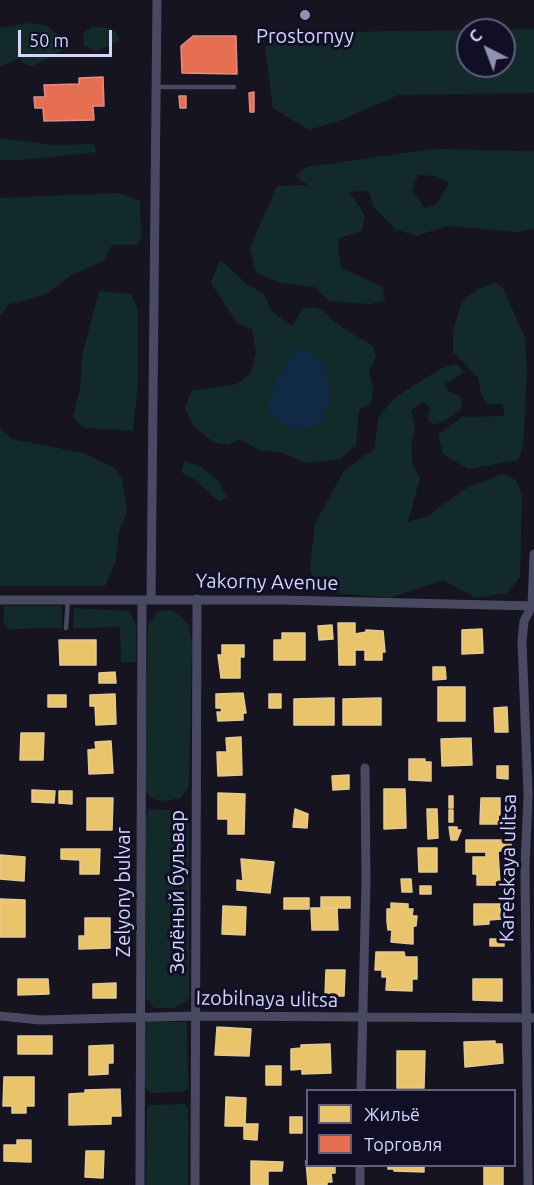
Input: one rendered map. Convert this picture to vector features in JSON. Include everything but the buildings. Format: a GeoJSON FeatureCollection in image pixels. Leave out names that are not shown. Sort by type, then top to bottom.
{"type":"FeatureCollection","features":[{"type":"Feature","properties":{"kind":"street","name":"Zelyony bulvar"},"geometry":{"type":"LineString","coordinates":[[140,1185],[140,1016],[157,0]]}},
{"type":"Feature","properties":{"kind":"street","name":"Karelskaya ulitsa"},"geometry":{"type":"LineString","coordinates":[[528,1185],[530,807],[522,642],[524,621],[533,606],[534,554]]}},
{"type":"Feature","properties":{"kind":"street","name":"Yakorny Avenue"},"geometry":{"type":"LineString","coordinates":[[0,600],[197,599],[533,606]]}},
{"type":"Feature","properties":{"kind":"street","name":"Зелёный бульвар"},"geometry":{"type":"LineString","coordinates":[[195,1185],[197,599]]}},
{"type":"Feature","properties":{"kind":"street"},"geometry":{"type":"LineString","coordinates":[[361,1089],[366,882],[365,768]]}},
{"type":"Feature","properties":{"kind":"street","name":"Izobilnaya ulitsa"},"geometry":{"type":"LineString","coordinates":[[0,1016],[40,1020],[140,1016],[361,1019],[530,1018]]}},
{"type":"Feature","properties":{"kind":"street"},"geometry":{"type":"LineString","coordinates":[[360,1167],[360,1185]]}},
{"type":"Feature","properties":{"kind":"lane"},"geometry":{"type":"LineString","coordinates":[[157,87],[234,87]]}},
{"type":"Feature","properties":{"kind":"lane"},"geometry":{"type":"LineString","coordinates":[[66,628],[68,600]]}},
{"type":"Feature","properties":{"kind":"green space"},"geometry":{"type":"Polygon","coordinates":[[[29,23],[47,26],[59,36],[63,50],[35,65],[29,66],[21,62],[22,57],[0,67],[0,28],[29,23]]]}},
{"type":"Feature","properties":{"kind":"green space"},"geometry":{"type":"Polygon","coordinates":[[[91,27],[104,27],[116,32],[120,41],[97,51],[84,46],[83,34],[91,27]]]}},
{"type":"Feature","properties":{"kind":"green space"},"geometry":{"type":"Polygon","coordinates":[[[516,29],[534,29],[534,93],[398,95],[339,121],[309,130],[273,108],[265,47],[278,33],[456,30],[456,78],[516,78],[516,29]]]}},
{"type":"Feature","properties":{"kind":"green space"},"geometry":{"type":"Polygon","coordinates":[[[0,138],[54,145],[94,144],[97,152],[22,160],[0,160],[0,138]]]}},
{"type":"Feature","properties":{"kind":"green space"},"geometry":{"type":"Polygon","coordinates":[[[432,149],[534,151],[534,229],[517,232],[447,226],[416,236],[395,229],[373,206],[369,191],[349,192],[365,215],[362,231],[339,238],[341,268],[383,287],[385,301],[370,304],[330,301],[314,287],[281,283],[256,273],[250,248],[277,186],[308,185],[295,176],[307,167],[432,149]],[[418,175],[412,190],[425,209],[437,204],[449,183],[436,176],[418,175]]]}},
{"type":"Feature","properties":{"kind":"green space"},"geometry":{"type":"Polygon","coordinates":[[[117,193],[140,200],[141,239],[136,245],[112,245],[104,261],[73,274],[46,294],[8,305],[0,316],[0,198],[117,193]]]}},
{"type":"Feature","properties":{"kind":"green space"},"geometry":{"type":"Polygon","coordinates":[[[220,260],[248,285],[264,294],[272,312],[292,326],[304,308],[317,307],[343,328],[373,346],[376,357],[369,372],[373,387],[371,403],[359,410],[356,445],[340,459],[305,463],[280,452],[259,450],[239,439],[229,445],[213,442],[194,427],[185,408],[191,391],[237,384],[250,374],[256,353],[252,329],[237,323],[211,283],[220,260]]]}},
{"type":"Feature","properties":{"kind":"green space"},"geometry":{"type":"Polygon","coordinates":[[[495,283],[502,286],[525,338],[527,367],[523,447],[518,460],[468,469],[443,454],[438,435],[462,417],[504,416],[503,404],[487,404],[481,394],[478,378],[453,352],[453,332],[462,301],[477,290],[495,283]]]}},
{"type":"Feature","properties":{"kind":"green space"},"geometry":{"type":"Polygon","coordinates":[[[99,291],[131,294],[138,311],[138,384],[133,431],[84,428],[73,417],[80,388],[82,356],[99,291]]]}},
{"type":"Feature","properties":{"kind":"green space"},"geometry":{"type":"Polygon","coordinates":[[[457,364],[464,372],[445,384],[447,390],[461,397],[462,408],[446,420],[434,425],[427,419],[430,409],[424,402],[411,410],[415,429],[411,444],[412,463],[420,478],[408,522],[428,516],[465,489],[502,474],[516,480],[522,496],[520,577],[507,593],[476,598],[443,580],[390,598],[334,593],[313,580],[310,566],[315,524],[343,472],[375,448],[378,418],[394,398],[442,368],[457,364]]]}},
{"type":"Feature","properties":{"kind":"green space"},"geometry":{"type":"Polygon","coordinates":[[[0,428],[12,439],[84,453],[116,469],[122,480],[127,511],[119,532],[115,564],[105,586],[0,586],[0,428]]]}},
{"type":"Feature","properties":{"kind":"green space"},"geometry":{"type":"Polygon","coordinates":[[[185,461],[201,467],[219,481],[227,498],[219,501],[195,480],[181,472],[185,461]]]}},
{"type":"Feature","properties":{"kind":"green space"},"geometry":{"type":"Polygon","coordinates":[[[4,606],[62,606],[62,628],[8,629],[3,622],[4,606]]]}},
{"type":"Feature","properties":{"kind":"green space"},"geometry":{"type":"Polygon","coordinates":[[[74,608],[130,611],[136,626],[136,662],[121,662],[120,627],[73,628],[74,608]]]}},
{"type":"Feature","properties":{"kind":"green space"},"geometry":{"type":"Polygon","coordinates":[[[172,610],[188,623],[192,644],[189,786],[181,798],[165,801],[152,799],[145,790],[148,626],[157,612],[172,610]]]}},
{"type":"Feature","properties":{"kind":"green space"},"geometry":{"type":"Polygon","coordinates":[[[149,809],[181,811],[189,823],[189,995],[187,1001],[174,1008],[154,1008],[146,998],[146,817],[149,809]]]}},
{"type":"Feature","properties":{"kind":"green space"},"geometry":{"type":"Polygon","coordinates":[[[145,1022],[187,1022],[188,1088],[184,1092],[150,1093],[145,1088],[145,1022]]]}},
{"type":"Feature","properties":{"kind":"green space"},"geometry":{"type":"Polygon","coordinates":[[[184,1104],[188,1108],[188,1185],[146,1185],[147,1108],[150,1105],[184,1104]]]}},
{"type":"Feature","properties":{"kind":"water"},"geometry":{"type":"Polygon","coordinates":[[[296,349],[309,350],[323,363],[329,382],[330,402],[321,423],[307,429],[289,429],[266,410],[279,374],[296,349]]]}},
{"type":"Feature","properties":{"kind":"place","name":"Prostornyy"},"geometry":{"type":"Point","coordinates":[305,15]}}]}
